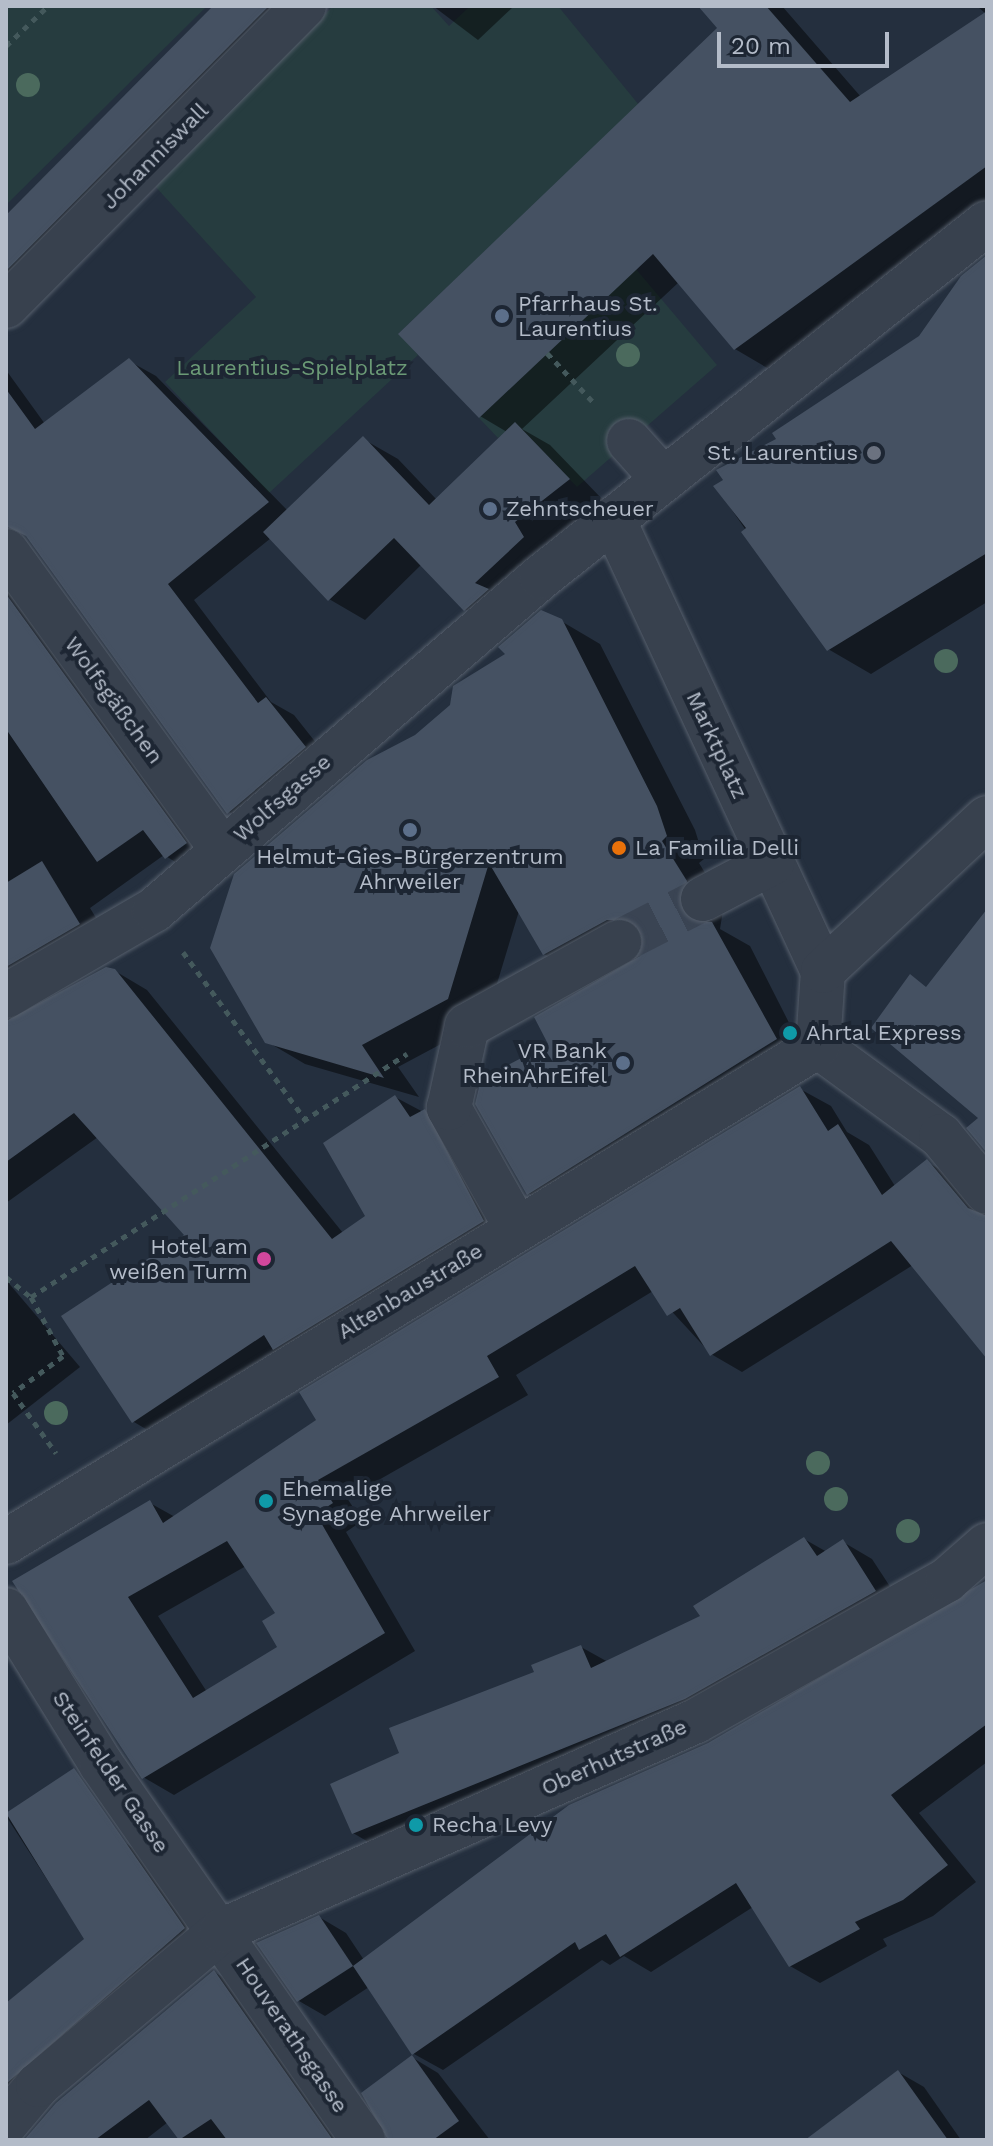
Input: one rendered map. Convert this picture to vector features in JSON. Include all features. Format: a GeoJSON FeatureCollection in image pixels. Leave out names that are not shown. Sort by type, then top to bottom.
{"type":"FeatureCollection","features":[{"type":"Feature","properties":{"kind":"street","name":"Johanniswall"},"geometry":{"type":"LineString","coordinates":[[6,306],[304,6]]}},
{"type":"Feature","properties":{"kind":"street"},"geometry":{"type":"LineString","coordinates":[[613,519],[976,232]]}},
{"type":"Feature","properties":{"kind":"street"},"geometry":{"type":"LineString","coordinates":[[629,441],[663,479]]}},
{"type":"Feature","properties":{"kind":"street","name":"Wolfsgasse"},"geometry":{"type":"LineString","coordinates":[[6,996],[154,910],[541,577],[613,519]]}},
{"type":"Feature","properties":{"kind":"street","name":"Marktplatz"},"geometry":{"type":"LineString","coordinates":[[613,519],[823,971],[818,1046]]}},
{"type":"Feature","properties":{"kind":"street","name":"Wolfsgäßchen"},"geometry":{"type":"LineString","coordinates":[[6,551],[222,849]]}},
{"type":"Feature","properties":{"kind":"street"},"geometry":{"type":"LineString","coordinates":[[823,971],[987,818]]}},
{"type":"Feature","properties":{"kind":"street"},"geometry":{"type":"LineString","coordinates":[[703,899],[772,863]]}},
{"type":"Feature","properties":{"kind":"street"},"geometry":{"type":"LineString","coordinates":[[516,1227],[449,1108],[467,1026],[619,942]]}},
{"type":"Feature","properties":{"kind":"street"},"geometry":{"type":"LineString","coordinates":[[818,1046],[941,1136],[987,1192]]}},
{"type":"Feature","properties":{"kind":"street","name":"Altenbaustraße"},"geometry":{"type":"LineString","coordinates":[[6,1542],[230,1401],[818,1046]]}},
{"type":"Feature","properties":{"kind":"street","name":"Oberhutstraße"},"geometry":{"type":"LineString","coordinates":[[6,2123],[38,2085],[221,1931],[696,1721],[947,1580],[987,1545]]}},
{"type":"Feature","properties":{"kind":"street","name":"Steinfelder Gasse"},"geometry":{"type":"LineString","coordinates":[[6,1610],[101,1764],[221,1931]]}},
{"type":"Feature","properties":{"kind":"street","name":"Houverathsgasse"},"geometry":{"type":"LineString","coordinates":[[221,1931],[363,2140]]}},
{"type":"Feature","properties":{"kind":"path"},"geometry":{"type":"LineString","coordinates":[[6,46],[48,6]]}},
{"type":"Feature","properties":{"kind":"path"},"geometry":{"type":"LineString","coordinates":[[547,353],[629,441]]}},
{"type":"Feature","properties":{"kind":"path"},"geometry":{"type":"LineString","coordinates":[[154,910],[305,1119]]}},
{"type":"Feature","properties":{"kind":"path"},"geometry":{"type":"LineString","coordinates":[[31,1297],[384,1065],[467,1026]]}},
{"type":"Feature","properties":{"kind":"path"},"geometry":{"type":"LineString","coordinates":[[6,1277],[31,1297],[63,1356],[13,1393],[86,1491]]}},
{"type":"Feature","properties":{"kind":"green space"},"geometry":{"type":"Polygon","coordinates":[[[6,6],[207,6],[6,205],[6,6]]]}},
{"type":"Feature","properties":{"kind":"green space","name":"Laurentius-Spielplatz"},"geometry":{"type":"Polygon","coordinates":[[[333,6],[431,6],[449,26],[470,6],[558,6],[639,105],[399,333],[418,355],[269,493],[165,382],[256,297],[154,185],[333,6]]]}},
{"type":"Feature","properties":{"kind":"green space"},"geometry":{"type":"Polygon","coordinates":[[[636,269],[717,365],[577,487],[515,423],[498,438],[479,418],[636,269]]]}},
{"type":"Feature","properties":{"kind":"building"},"geometry":{"type":"Polygon","coordinates":[[[213,6],[269,6],[6,271],[6,215],[213,6]]]}},
{"type":"Feature","properties":{"kind":"building"},"geometry":{"type":"Polygon","coordinates":[[[698,6],[766,6],[850,102],[987,11],[987,166],[734,350],[653,254],[479,418],[398,334],[717,28],[698,6]]]}},
{"type":"Feature","properties":{"kind":"building","name":"St. Laurentius"},"geometry":{"type":"Polygon","coordinates":[[[987,255],[987,553],[827,651],[741,532],[746,528],[713,486],[723,480],[716,470],[776,439],[772,433],[919,336],[961,276],[987,255]]]}},
{"type":"Feature","properties":{"kind":"building"},"geometry":{"type":"Polygon","coordinates":[[[129,358],[269,502],[168,584],[258,703],[266,697],[306,747],[227,814],[26,536],[6,526],[6,389],[35,429],[129,358]]]}},
{"type":"Feature","properties":{"kind":"building"},"geometry":{"type":"Polygon","coordinates":[[[515,422],[570,479],[515,522],[524,537],[475,583],[489,589],[464,611],[394,538],[328,601],[263,532],[363,436],[429,505],[515,422]]]}},
{"type":"Feature","properties":{"kind":"building"},"geometry":{"type":"Polygon","coordinates":[[[6,594],[187,843],[165,859],[143,830],[97,862],[6,729],[6,594]]]}},
{"type":"Feature","properties":{"kind":"building"},"geometry":{"type":"Polygon","coordinates":[[[541,610],[562,619],[657,806],[667,836],[662,841],[687,881],[681,911],[690,920],[712,922],[777,1039],[527,1195],[475,1104],[481,1079],[548,1044],[534,1017],[640,956],[644,942],[633,921],[607,920],[543,955],[489,863],[448,999],[362,1045],[384,1078],[265,1043],[210,948],[234,874],[367,760],[415,735],[450,705],[453,686],[505,654],[498,647],[541,610]]]}},
{"type":"Feature","properties":{"kind":"building"},"geometry":{"type":"Polygon","coordinates":[[[42,861],[80,924],[6,967],[6,883],[42,861]]]}},
{"type":"Feature","properties":{"kind":"building"},"geometry":{"type":"Polygon","coordinates":[[[987,909],[987,1153],[966,1128],[978,1118],[871,1028],[910,974],[926,987],[987,909]]]}},
{"type":"Feature","properties":{"kind":"building"},"geometry":{"type":"Polygon","coordinates":[[[106,967],[115,969],[332,1239],[365,1216],[323,1143],[395,1095],[410,1117],[425,1109],[484,1221],[273,1350],[264,1335],[132,1423],[61,1316],[184,1235],[74,1113],[6,1162],[6,1021],[106,967]]]}},
{"type":"Feature","properties":{"kind":"building"},"geometry":{"type":"Polygon","coordinates":[[[800,1086],[828,1131],[838,1124],[882,1195],[927,1159],[968,1208],[987,1216],[987,1359],[891,1241],[710,1356],[680,1308],[667,1316],[635,1266],[487,1356],[499,1377],[318,1480],[333,1503],[316,1514],[385,1633],[142,1779],[12,1581],[150,1500],[163,1523],[316,1420],[299,1392],[800,1086]],[[227,1541],[128,1597],[193,1698],[277,1647],[262,1621],[275,1613],[227,1541]]]}},
{"type":"Feature","properties":{"kind":"building"},"geometry":{"type":"Polygon","coordinates":[[[804,1537],[817,1556],[843,1539],[876,1591],[685,1699],[352,1834],[330,1784],[399,1753],[389,1728],[534,1672],[531,1665],[581,1645],[591,1668],[700,1616],[693,1606],[804,1537]]]}},
{"type":"Feature","properties":{"kind":"building"},"geometry":{"type":"Polygon","coordinates":[[[987,1580],[987,1724],[891,1795],[948,1865],[903,1900],[855,1922],[860,1929],[789,1967],[736,1883],[620,1957],[606,1934],[579,1950],[575,1942],[412,2055],[353,1966],[569,1805],[708,1743],[987,1580]]]}},
{"type":"Feature","properties":{"kind":"building"},"geometry":{"type":"Polygon","coordinates":[[[74,1768],[185,1928],[6,2084],[6,2003],[84,1939],[6,1813],[74,1768]]]}},
{"type":"Feature","properties":{"kind":"building"},"geometry":{"type":"Polygon","coordinates":[[[319,1915],[353,1966],[297,2002],[256,1943],[319,1915]]]}},
{"type":"Feature","properties":{"kind":"building"},"geometry":{"type":"Polygon","coordinates":[[[214,1970],[333,2140],[227,2140],[211,2119],[179,2140],[149,2100],[95,2140],[24,2140],[56,2103],[214,1970]]]}},
{"type":"Feature","properties":{"kind":"building"},"geometry":{"type":"Polygon","coordinates":[[[412,2055],[459,2121],[433,2140],[388,2140],[361,2093],[412,2055]]]}},
{"type":"Feature","properties":{"kind":"building"},"geometry":{"type":"Polygon","coordinates":[[[898,2070],[948,2140],[805,2140],[898,2070]]]}},
{"type":"Feature","properties":{"kind":"tunnel"},"geometry":{"type":"LineString","coordinates":[[619,942],[703,899]]}},
{"type":"Feature","properties":{"kind":"place","name":"Pfarrhaus St. Laurentius"},"geometry":{"type":"Point","coordinates":[502,316]}},
{"type":"Feature","properties":{"kind":"place","name":"St. Laurentius"},"geometry":{"type":"Point","coordinates":[874,453]}},
{"type":"Feature","properties":{"kind":"place","name":"Zehntscheuer"},"geometry":{"type":"Point","coordinates":[490,509]}},
{"type":"Feature","properties":{"kind":"place","name":"Helmut-Gies-Bürgerzentrum Ahrweiler"},"geometry":{"type":"Point","coordinates":[410,830]}},
{"type":"Feature","properties":{"kind":"place","name":"La Familia Delli"},"geometry":{"type":"Point","coordinates":[619,848]}},
{"type":"Feature","properties":{"kind":"place","name":"Ahrtal Express"},"geometry":{"type":"Point","coordinates":[790,1033]}},
{"type":"Feature","properties":{"kind":"place","name":"VR Bank RheinAhrEifel"},"geometry":{"type":"Point","coordinates":[623,1063]}},
{"type":"Feature","properties":{"kind":"place","name":"Hotel am weißen Turm"},"geometry":{"type":"Point","coordinates":[264,1259]}},
{"type":"Feature","properties":{"kind":"place","name":"Ehemalige Synagoge Ahrweiler"},"geometry":{"type":"Point","coordinates":[266,1501]}},
{"type":"Feature","properties":{"kind":"place","name":"Recha Levy"},"geometry":{"type":"Point","coordinates":[416,1825]}}]}
